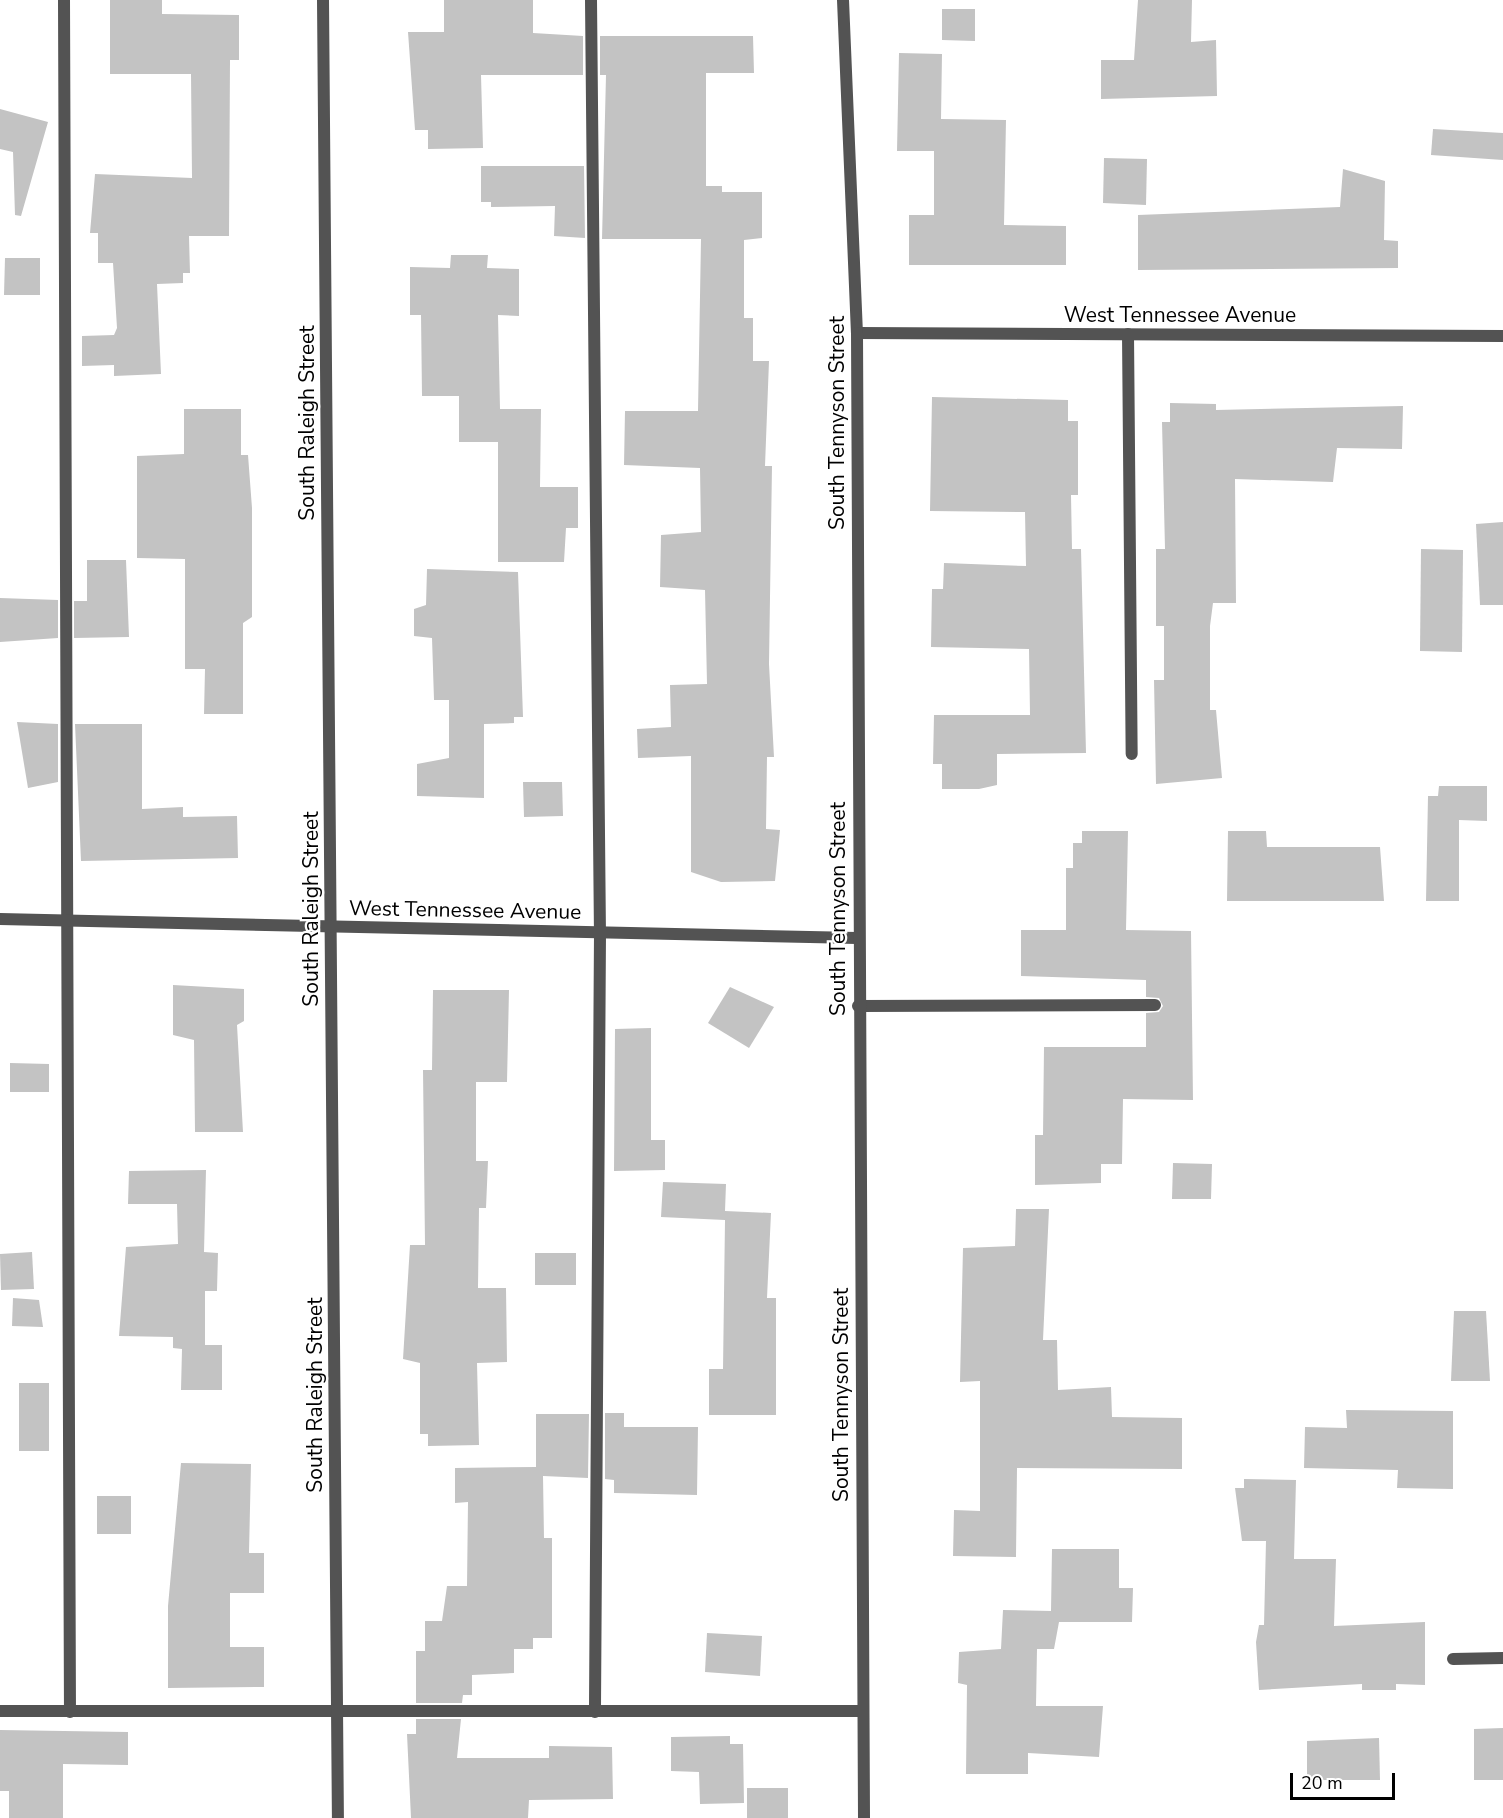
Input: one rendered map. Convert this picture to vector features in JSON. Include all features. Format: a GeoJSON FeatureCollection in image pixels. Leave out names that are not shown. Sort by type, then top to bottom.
{"type":"FeatureCollection","features":[{"type":"Feature","properties":{"kind":"street"},"geometry":{"type":"LineString","coordinates":[[64,0],[70,1712]]}},
{"type":"Feature","properties":{"kind":"street","name":"South Raleigh Street"},"geometry":{"type":"LineString","coordinates":[[323,0],[338,1818]]}},
{"type":"Feature","properties":{"kind":"street"},"geometry":{"type":"LineString","coordinates":[[591,0],[600,933],[595,1712]]}},
{"type":"Feature","properties":{"kind":"street","name":"South Tennyson Street"},"geometry":{"type":"LineString","coordinates":[[843,0],[857,333],[857,938],[864,1818]]}},
{"type":"Feature","properties":{"kind":"street","name":"West Tennessee Avenue"},"geometry":{"type":"LineString","coordinates":[[857,333],[1503,336]]}},
{"type":"Feature","properties":{"kind":"street"},"geometry":{"type":"LineString","coordinates":[[1128,334],[1132,754]]}},
{"type":"Feature","properties":{"kind":"street","name":"West Tennessee Avenue"},"geometry":{"type":"LineString","coordinates":[[0,920],[857,938]]}},
{"type":"Feature","properties":{"kind":"street"},"geometry":{"type":"LineString","coordinates":[[858,1006],[1155,1005]]}},
{"type":"Feature","properties":{"kind":"street"},"geometry":{"type":"LineString","coordinates":[[1453,1659],[1503,1658]]}},
{"type":"Feature","properties":{"kind":"street"},"geometry":{"type":"LineString","coordinates":[[0,1711],[863,1711]]}},
{"type":"Feature","properties":{"kind":"building"},"geometry":{"type":"Polygon","coordinates":[[[110,0],[162,0],[162,14],[239,15],[239,60],[230,60],[229,236],[189,236],[190,273],[183,273],[183,283],[157,284],[161,374],[114,376],[114,365],[82,366],[82,336],[114,335],[117,328],[113,263],[98,263],[98,233],[90,233],[95,174],[192,178],[191,74],[110,74],[110,0]]]}},
{"type":"Feature","properties":{"kind":"building"},"geometry":{"type":"Polygon","coordinates":[[[444,0],[533,0],[533,33],[583,36],[583,75],[481,75],[483,148],[428,149],[428,130],[415,130],[408,32],[444,32],[444,0]]]}},
{"type":"Feature","properties":{"kind":"building"},"geometry":{"type":"Polygon","coordinates":[[[1138,0],[1192,0],[1191,42],[1216,40],[1217,96],[1101,99],[1101,60],[1134,60],[1138,0]]]}},
{"type":"Feature","properties":{"kind":"building"},"geometry":{"type":"Polygon","coordinates":[[[942,9],[975,9],[975,41],[942,40],[942,9]]]}},
{"type":"Feature","properties":{"kind":"building"},"geometry":{"type":"Polygon","coordinates":[[[600,36],[753,36],[754,73],[706,73],[706,186],[722,186],[722,192],[762,192],[762,238],[744,240],[744,318],[753,318],[753,361],[769,361],[765,466],[772,466],[769,664],[774,757],[767,757],[766,829],[780,830],[775,881],[721,882],[691,872],[691,756],[638,758],[637,729],[671,727],[670,685],[707,684],[705,590],[660,587],[661,535],[701,532],[700,468],[624,465],[625,411],[698,411],[701,239],[602,239],[606,75],[600,75],[600,36]]]}},
{"type":"Feature","properties":{"kind":"building"},"geometry":{"type":"Polygon","coordinates":[[[899,53],[942,54],[941,119],[1006,120],[1004,225],[1066,226],[1066,265],[909,265],[909,215],[934,215],[934,151],[897,151],[899,53]]]}},
{"type":"Feature","properties":{"kind":"building"},"geometry":{"type":"Polygon","coordinates":[[[0,109],[48,122],[21,216],[15,215],[13,152],[0,149],[0,109]]]}},
{"type":"Feature","properties":{"kind":"building"},"geometry":{"type":"Polygon","coordinates":[[[1433,129],[1503,133],[1503,160],[1431,155],[1433,129]]]}},
{"type":"Feature","properties":{"kind":"building"},"geometry":{"type":"Polygon","coordinates":[[[1104,158],[1147,159],[1146,205],[1103,203],[1104,158]]]}},
{"type":"Feature","properties":{"kind":"building"},"geometry":{"type":"Polygon","coordinates":[[[481,166],[584,166],[585,238],[554,236],[555,206],[491,207],[491,202],[481,202],[481,166]]]}},
{"type":"Feature","properties":{"kind":"building"},"geometry":{"type":"Polygon","coordinates":[[[1343,169],[1385,181],[1384,240],[1398,241],[1398,268],[1138,270],[1138,215],[1340,207],[1343,169]]]}},
{"type":"Feature","properties":{"kind":"building"},"geometry":{"type":"Polygon","coordinates":[[[451,255],[488,255],[487,268],[519,269],[519,316],[498,315],[500,409],[541,409],[540,487],[578,487],[578,528],[566,528],[564,562],[498,562],[498,442],[459,442],[459,396],[422,396],[421,315],[410,315],[410,267],[450,268],[451,255]]]}},
{"type":"Feature","properties":{"kind":"building"},"geometry":{"type":"Polygon","coordinates":[[[5,258],[40,258],[40,295],[4,295],[5,258]]]}},
{"type":"Feature","properties":{"kind":"building"},"geometry":{"type":"Polygon","coordinates":[[[932,397],[1068,400],[1068,421],[1078,421],[1078,495],[1071,495],[1072,549],[1081,549],[1086,753],[997,754],[997,785],[979,789],[942,789],[942,764],[933,764],[934,715],[1030,715],[1029,649],[931,647],[932,589],[943,589],[944,563],[1026,566],[1025,512],[930,511],[932,397]]]}},
{"type":"Feature","properties":{"kind":"building"},"geometry":{"type":"Polygon","coordinates":[[[1170,403],[1216,404],[1216,410],[1403,406],[1402,449],[1337,448],[1333,482],[1235,479],[1236,603],[1213,603],[1210,626],[1210,710],[1216,710],[1222,778],[1156,784],[1154,680],[1164,680],[1164,626],[1156,626],[1156,549],[1165,549],[1162,422],[1170,422],[1170,403]]]}},
{"type":"Feature","properties":{"kind":"building"},"geometry":{"type":"Polygon","coordinates":[[[184,409],[241,409],[241,455],[248,455],[252,508],[252,617],[243,623],[243,714],[204,714],[205,669],[185,669],[185,559],[137,558],[137,456],[184,454],[184,409]]]}},
{"type":"Feature","properties":{"kind":"building"},"geometry":{"type":"Polygon","coordinates":[[[1503,522],[1503,605],[1480,605],[1476,524],[1503,522]]]}},
{"type":"Feature","properties":{"kind":"building"},"geometry":{"type":"Polygon","coordinates":[[[1421,549],[1463,550],[1462,652],[1420,651],[1421,549]]]}},
{"type":"Feature","properties":{"kind":"building"},"geometry":{"type":"Polygon","coordinates":[[[87,560],[126,560],[129,637],[74,638],[74,601],[87,601],[87,560]]]}},
{"type":"Feature","properties":{"kind":"building"},"geometry":{"type":"Polygon","coordinates":[[[427,569],[518,572],[523,717],[514,717],[514,723],[484,724],[484,798],[417,796],[417,764],[449,758],[449,700],[434,700],[432,638],[414,636],[414,609],[426,605],[427,569]]]}},
{"type":"Feature","properties":{"kind":"building"},"geometry":{"type":"Polygon","coordinates":[[[0,598],[58,600],[58,638],[0,642],[0,598]]]}},
{"type":"Feature","properties":{"kind":"building"},"geometry":{"type":"Polygon","coordinates":[[[17,722],[58,724],[58,782],[28,788],[17,722]]]}},
{"type":"Feature","properties":{"kind":"building"},"geometry":{"type":"Polygon","coordinates":[[[75,724],[142,724],[142,809],[183,807],[183,817],[237,816],[238,858],[81,861],[75,724]]]}},
{"type":"Feature","properties":{"kind":"building"},"geometry":{"type":"Polygon","coordinates":[[[523,782],[562,782],[563,816],[524,817],[523,782]]]}},
{"type":"Feature","properties":{"kind":"building"},"geometry":{"type":"Polygon","coordinates":[[[1439,786],[1487,786],[1487,821],[1459,820],[1459,901],[1426,901],[1428,796],[1438,796],[1439,786]]]}},
{"type":"Feature","properties":{"kind":"building"},"geometry":{"type":"Polygon","coordinates":[[[1082,831],[1128,831],[1126,930],[1191,931],[1193,1100],[1123,1099],[1122,1164],[1101,1164],[1101,1183],[1035,1185],[1035,1135],[1043,1135],[1044,1047],[1146,1047],[1146,1013],[1159,1012],[1163,1006],[1159,998],[1146,997],[1146,980],[1021,976],[1021,930],[1066,930],[1066,868],[1073,868],[1073,843],[1082,843],[1082,831]]]}},
{"type":"Feature","properties":{"kind":"building"},"geometry":{"type":"Polygon","coordinates":[[[1228,831],[1266,831],[1267,847],[1380,847],[1384,901],[1227,901],[1228,831]]]}},
{"type":"Feature","properties":{"kind":"building"},"geometry":{"type":"Polygon","coordinates":[[[173,985],[244,989],[244,1021],[237,1025],[243,1132],[195,1132],[194,1040],[173,1035],[173,985]]]}},
{"type":"Feature","properties":{"kind":"building"},"geometry":{"type":"Polygon","coordinates":[[[730,987],[774,1007],[749,1048],[708,1023],[730,987]]]}},
{"type":"Feature","properties":{"kind":"building"},"geometry":{"type":"Polygon","coordinates":[[[433,990],[509,990],[507,1082],[476,1082],[476,1161],[488,1161],[486,1208],[479,1208],[478,1288],[506,1288],[507,1362],[477,1363],[479,1445],[428,1446],[428,1434],[420,1434],[420,1363],[403,1359],[410,1245],[425,1245],[423,1070],[432,1070],[433,990]]]}},
{"type":"Feature","properties":{"kind":"building"},"geometry":{"type":"Polygon","coordinates":[[[651,1028],[651,1140],[665,1140],[665,1170],[614,1171],[615,1029],[651,1028]]]}},
{"type":"Feature","properties":{"kind":"building"},"geometry":{"type":"Polygon","coordinates":[[[10,1063],[49,1064],[49,1092],[10,1092],[10,1063]]]}},
{"type":"Feature","properties":{"kind":"building"},"geometry":{"type":"Polygon","coordinates":[[[1173,1163],[1212,1164],[1211,1199],[1172,1199],[1173,1163]]]}},
{"type":"Feature","properties":{"kind":"building"},"geometry":{"type":"Polygon","coordinates":[[[206,1170],[204,1252],[218,1253],[217,1291],[205,1291],[205,1345],[222,1345],[222,1390],[181,1390],[182,1349],[173,1348],[173,1337],[119,1336],[126,1247],[178,1244],[177,1204],[128,1204],[129,1171],[206,1170]]]}},
{"type":"Feature","properties":{"kind":"building"},"geometry":{"type":"Polygon","coordinates":[[[663,1182],[726,1184],[725,1211],[771,1213],[767,1298],[776,1298],[776,1415],[709,1415],[709,1369],[723,1369],[725,1220],[661,1217],[663,1182]]]}},
{"type":"Feature","properties":{"kind":"building"},"geometry":{"type":"Polygon","coordinates":[[[1016,1209],[1049,1209],[1043,1340],[1057,1340],[1058,1390],[1111,1387],[1112,1417],[1182,1418],[1182,1469],[1017,1468],[1016,1557],[953,1556],[954,1510],[980,1511],[980,1381],[960,1382],[963,1248],[1015,1246],[1016,1209]]]}},
{"type":"Feature","properties":{"kind":"building"},"geometry":{"type":"Polygon","coordinates":[[[32,1252],[34,1289],[1,1290],[0,1254],[32,1252]]]}},
{"type":"Feature","properties":{"kind":"building"},"geometry":{"type":"Polygon","coordinates":[[[535,1253],[576,1253],[576,1285],[535,1285],[535,1253]]]}},
{"type":"Feature","properties":{"kind":"building"},"geometry":{"type":"Polygon","coordinates":[[[13,1298],[39,1300],[43,1327],[12,1326],[13,1298]]]}},
{"type":"Feature","properties":{"kind":"building"},"geometry":{"type":"Polygon","coordinates":[[[1454,1311],[1486,1311],[1490,1381],[1451,1381],[1454,1311]]]}},
{"type":"Feature","properties":{"kind":"building"},"geometry":{"type":"Polygon","coordinates":[[[19,1383],[49,1383],[49,1451],[19,1451],[19,1383]]]}},
{"type":"Feature","properties":{"kind":"building"},"geometry":{"type":"Polygon","coordinates":[[[1346,1410],[1453,1411],[1453,1489],[1397,1488],[1398,1470],[1304,1468],[1305,1427],[1347,1428],[1346,1410]]]}},
{"type":"Feature","properties":{"kind":"building"},"geometry":{"type":"Polygon","coordinates":[[[605,1413],[624,1413],[624,1427],[698,1427],[697,1495],[614,1493],[614,1480],[605,1479],[605,1413]]]}},
{"type":"Feature","properties":{"kind":"building"},"geometry":{"type":"Polygon","coordinates":[[[536,1414],[589,1414],[588,1478],[543,1476],[544,1538],[552,1538],[552,1638],[533,1638],[533,1649],[514,1649],[514,1673],[472,1675],[472,1695],[463,1695],[462,1703],[416,1703],[416,1651],[425,1651],[425,1621],[442,1621],[447,1586],[467,1586],[468,1502],[455,1503],[455,1468],[536,1467],[536,1414]]]}},
{"type":"Feature","properties":{"kind":"building"},"geometry":{"type":"Polygon","coordinates":[[[181,1463],[251,1464],[249,1553],[264,1553],[264,1593],[230,1593],[230,1647],[264,1647],[264,1687],[168,1688],[168,1606],[181,1463]]]}},
{"type":"Feature","properties":{"kind":"building"},"geometry":{"type":"Polygon","coordinates":[[[1244,1479],[1296,1480],[1294,1559],[1336,1559],[1334,1626],[1425,1622],[1425,1685],[1396,1684],[1396,1690],[1362,1690],[1362,1684],[1259,1690],[1256,1642],[1259,1625],[1264,1625],[1266,1541],[1242,1541],[1235,1488],[1244,1488],[1244,1479]]]}},
{"type":"Feature","properties":{"kind":"building"},"geometry":{"type":"Polygon","coordinates":[[[97,1496],[131,1496],[131,1534],[97,1534],[97,1496]]]}},
{"type":"Feature","properties":{"kind":"building"},"geometry":{"type":"Polygon","coordinates":[[[1052,1549],[1119,1549],[1119,1588],[1133,1588],[1132,1622],[1059,1622],[1054,1649],[1037,1649],[1036,1706],[1103,1706],[1099,1757],[1028,1753],[1028,1774],[966,1774],[967,1685],[958,1683],[959,1652],[1001,1649],[1003,1610],[1051,1611],[1052,1549]]]}},
{"type":"Feature","properties":{"kind":"building"},"geometry":{"type":"Polygon","coordinates":[[[707,1633],[762,1636],[760,1676],[705,1672],[707,1633]]]}},
{"type":"Feature","properties":{"kind":"building"},"geometry":{"type":"Polygon","coordinates":[[[416,1719],[461,1719],[457,1758],[549,1758],[549,1746],[612,1747],[613,1799],[529,1800],[528,1818],[411,1818],[407,1734],[416,1734],[416,1719]]]}},
{"type":"Feature","properties":{"kind":"building"},"geometry":{"type":"Polygon","coordinates":[[[1503,1728],[1503,1780],[1474,1780],[1474,1729],[1503,1728]]]}},
{"type":"Feature","properties":{"kind":"building"},"geometry":{"type":"Polygon","coordinates":[[[0,1730],[128,1732],[128,1765],[63,1764],[63,1818],[9,1818],[9,1791],[0,1791],[0,1730]]]}},
{"type":"Feature","properties":{"kind":"building"},"geometry":{"type":"Polygon","coordinates":[[[730,1736],[730,1744],[743,1744],[744,1803],[700,1804],[699,1772],[671,1771],[671,1737],[730,1736]]]}},
{"type":"Feature","properties":{"kind":"building"},"geometry":{"type":"Polygon","coordinates":[[[1379,1738],[1380,1780],[1307,1780],[1307,1741],[1379,1738]]]}},
{"type":"Feature","properties":{"kind":"building"},"geometry":{"type":"Polygon","coordinates":[[[747,1788],[788,1788],[788,1818],[747,1818],[747,1788]]]}}]}
